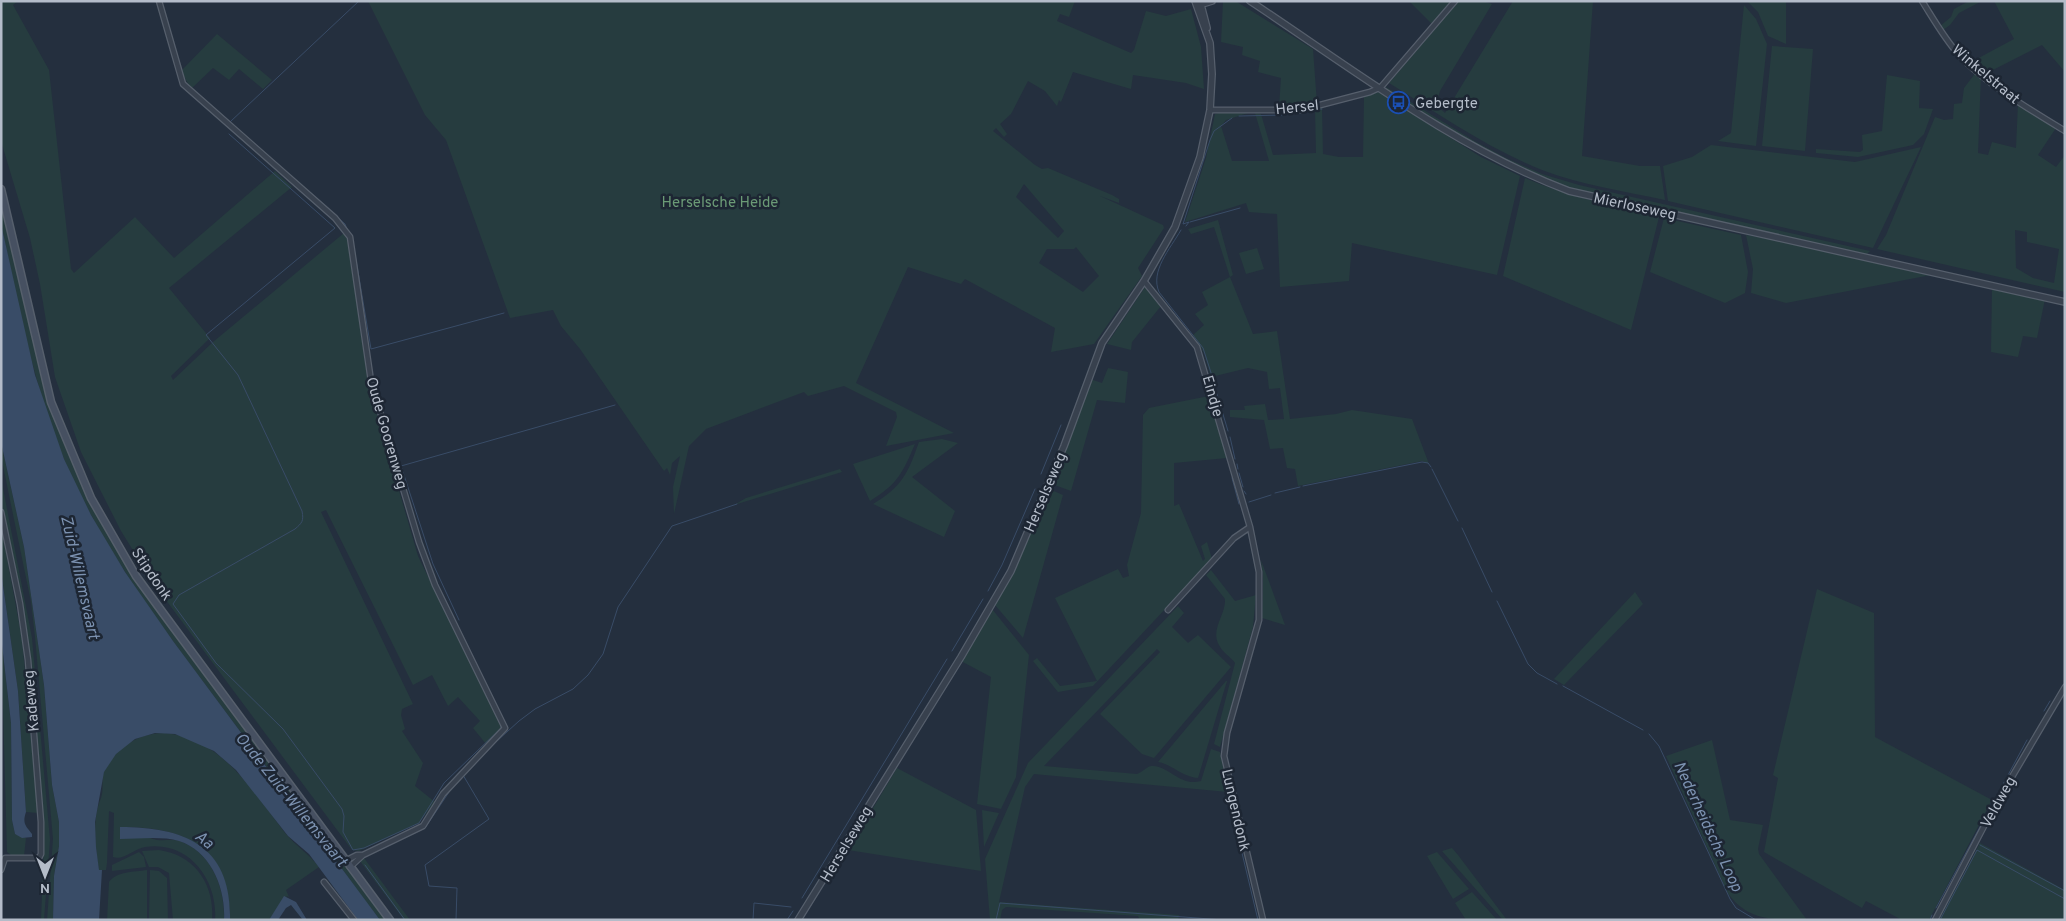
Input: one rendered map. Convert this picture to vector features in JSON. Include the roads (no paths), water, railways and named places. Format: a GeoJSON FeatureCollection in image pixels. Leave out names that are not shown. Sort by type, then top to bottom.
{"type":"FeatureCollection","features":[{"type":"Feature","properties":{"kind":"main road","name":"Stipdonk"},"geometry":{"type":"LineString","coordinates":[[1,189],[51,402],[90,498],[142,583],[390,920]]}},
{"type":"Feature","properties":{"kind":"street","name":"Oude Goorenweg"},"geometry":{"type":"LineString","coordinates":[[159,1],[183,84],[336,218],[350,237],[371,381],[419,542],[435,585],[505,728],[443,794],[423,826],[363,855],[357,855],[348,864]]}},
{"type":"Feature","properties":{"kind":"street"},"geometry":{"type":"LineString","coordinates":[[1198,3],[1212,1]]}},
{"type":"Feature","properties":{"kind":"street","name":"Mierloseweg"},"geometry":{"type":"LineString","coordinates":[[1250,1],[1500,162],[1569,191],[2065,302]]}},
{"type":"Feature","properties":{"kind":"street"},"geometry":{"type":"LineString","coordinates":[[1381,87],[1455,1]]}},
{"type":"Feature","properties":{"kind":"street","name":"Winkelstraat"},"geometry":{"type":"LineString","coordinates":[[1922,1],[1942,33],[1960,56],[2022,105],[2065,131]]}},
{"type":"Feature","properties":{"kind":"street","name":"Herselseweg"},"geometry":{"type":"LineString","coordinates":[[798,920],[961,657],[1011,571],[1064,446],[1102,343],[1144,281],[1175,227],[1202,150],[1210,110],[1211,64],[1208,35],[1198,3]]}},
{"type":"Feature","properties":{"kind":"street","name":"Hersel"},"geometry":{"type":"LineString","coordinates":[[1210,110],[1301,110],[1356,97],[1381,87]]}},
{"type":"Feature","properties":{"kind":"street","name":"Eindje"},"geometry":{"type":"LineString","coordinates":[[1144,281],[1197,347],[1250,528],[1259,572],[1259,620],[1254,643]]}},
{"type":"Feature","properties":{"kind":"street","name":"Kadeweg"},"geometry":{"type":"LineString","coordinates":[[1,512],[20,604],[28,660],[42,822],[41,854],[39,858],[5,858],[1,870]]}},
{"type":"Feature","properties":{"kind":"street"},"geometry":{"type":"LineString","coordinates":[[1168,610],[1234,538],[1250,528]]}},
{"type":"Feature","properties":{"kind":"street","name":"Lungendonk"},"geometry":{"type":"LineString","coordinates":[[1254,643],[1227,733],[1224,756],[1262,920]]}},
{"type":"Feature","properties":{"kind":"street","name":"Veldweg"},"geometry":{"type":"LineString","coordinates":[[1935,920],[1993,809],[2065,687]]}},
{"type":"Feature","properties":{"kind":"street"},"geometry":{"type":"LineString","coordinates":[[324,882],[354,920]]}},
{"type":"Feature","properties":{"kind":"water","name":"Zuid-Willemsvaart"},"geometry":{"type":"Polygon","coordinates":[[[1,224],[35,375],[64,459],[91,515],[125,572],[173,641],[380,920],[358,920],[309,854],[288,836],[236,770],[214,751],[175,734],[155,733],[135,739],[116,754],[104,772],[95,822],[99,870],[102,870],[99,920],[53,920],[54,876],[59,846],[59,822],[52,785],[44,685],[24,547],[1,442],[1,224]]]}},
{"type":"Feature","properties":{"kind":"water"},"geometry":{"type":"Polygon","coordinates":[[[1,571],[18,691],[26,812],[25,822],[26,827],[32,834],[32,837],[22,838],[15,834],[12,820],[11,723],[1,636],[1,571]]]}},
{"type":"Feature","properties":{"kind":"water"},"geometry":{"type":"Polygon","coordinates":[[[120,827],[165,831],[184,837],[200,846],[213,858],[223,874],[229,895],[230,920],[224,920],[224,908],[219,884],[208,862],[200,853],[190,846],[172,839],[120,839],[120,827]]]}},
{"type":"Feature","properties":{"kind":"water"},"geometry":{"type":"Polygon","coordinates":[[[284,896],[296,902],[307,920],[303,920],[291,905],[286,908],[278,920],[269,920],[284,896]]]}},
{"type":"Feature","properties":{"kind":"waterway"},"geometry":{"type":"LineString","coordinates":[[230,122],[359,1]]}},
{"type":"Feature","properties":{"kind":"waterway"},"geometry":{"type":"LineString","coordinates":[[1312,111],[1322,109]]}},
{"type":"Feature","properties":{"kind":"waterway"},"geometry":{"type":"LineString","coordinates":[[1239,116],[1284,115]]}},
{"type":"Feature","properties":{"kind":"waterway"},"geometry":{"type":"LineString","coordinates":[[1186,226],[1189,222],[1183,224],[1210,140],[1214,131],[1232,118]]}},
{"type":"Feature","properties":{"kind":"waterway","name":"Oude Zuid-Willemsvaart"},"geometry":{"type":"LineString","coordinates":[[229,134],[335,228],[206,335],[238,375],[302,511],[303,520],[295,529],[179,595],[173,604],[216,663],[283,729],[342,809],[344,816],[343,832],[353,850],[364,848],[419,823],[444,783],[501,728],[501,724]]}},
{"type":"Feature","properties":{"kind":"waterway"},"geometry":{"type":"LineString","coordinates":[[1190,222],[1240,208]]}},
{"type":"Feature","properties":{"kind":"waterway"},"geometry":{"type":"LineString","coordinates":[[337,217],[345,224],[348,232]]}},
{"type":"Feature","properties":{"kind":"waterway"},"geometry":{"type":"LineString","coordinates":[[1181,230],[1162,260],[1157,276],[1157,284],[1159,292],[1203,348],[1215,385]]}},
{"type":"Feature","properties":{"kind":"waterway"},"geometry":{"type":"LineString","coordinates":[[353,242],[371,349],[504,313]]}},
{"type":"Feature","properties":{"kind":"waterway"},"geometry":{"type":"LineString","coordinates":[[1216,391],[1220,405]]}},
{"type":"Feature","properties":{"kind":"waterway"},"geometry":{"type":"LineString","coordinates":[[459,620],[433,564],[401,466],[615,405]]}},
{"type":"Feature","properties":{"kind":"waterway"},"geometry":{"type":"LineString","coordinates":[[1222,411],[1228,431]]}},
{"type":"Feature","properties":{"kind":"waterway"},"geometry":{"type":"LineString","coordinates":[[1041,474],[1061,425]]}},
{"type":"Feature","properties":{"kind":"waterway"},"geometry":{"type":"LineString","coordinates":[[1230,437],[1235,459]]}},
{"type":"Feature","properties":{"kind":"waterway","name":"Nederheidsche Loop"},"geometry":{"type":"LineString","coordinates":[[1303,486],[1422,462],[1428,463],[1431,467]]}},
{"type":"Feature","properties":{"kind":"waterway"},"geometry":{"type":"LineString","coordinates":[[1237,464],[1238,469]]}},
{"type":"Feature","properties":{"kind":"waterway"},"geometry":{"type":"LineString","coordinates":[[394,469],[427,570]]}},
{"type":"Feature","properties":{"kind":"waterway","name":"Nederheidsche Loop"},"geometry":{"type":"LineString","coordinates":[[1432,469],[1458,521]]}},
{"type":"Feature","properties":{"kind":"waterway"},"geometry":{"type":"LineString","coordinates":[[1239,473],[1243,487]]}},
{"type":"Feature","properties":{"kind":"waterway"},"geometry":{"type":"LineString","coordinates":[[1232,478],[1239,504]]}},
{"type":"Feature","properties":{"kind":"waterway","name":"Nederheidsche Loop"},"geometry":{"type":"LineString","coordinates":[[1275,493],[1300,487]]}},
{"type":"Feature","properties":{"kind":"waterway"},"geometry":{"type":"LineString","coordinates":[[988,591],[1002,565],[1035,489]]}},
{"type":"Feature","properties":{"kind":"waterway","name":"Nederheidsche Loop"},"geometry":{"type":"LineString","coordinates":[[1249,502],[1271,495]]}},
{"type":"Feature","properties":{"kind":"waterway"},"geometry":{"type":"LineString","coordinates":[[486,751],[535,709],[573,689],[588,675],[603,654],[618,607],[672,526],[737,504]]}},
{"type":"Feature","properties":{"kind":"waterway","name":"Nederheidsche Loop"},"geometry":{"type":"LineString","coordinates":[[1462,528],[1492,592]]}},
{"type":"Feature","properties":{"kind":"waterway"},"geometry":{"type":"LineString","coordinates":[[952,651],[983,599]]}},
{"type":"Feature","properties":{"kind":"waterway","name":"Nederheidsche Loop"},"geometry":{"type":"LineString","coordinates":[[1497,601],[1528,664],[1537,673],[1557,684]]}},
{"type":"Feature","properties":{"kind":"waterway"},"geometry":{"type":"LineString","coordinates":[[802,898],[947,659]]}},
{"type":"Feature","properties":{"kind":"waterway","name":"Nederheidsche Loop"},"geometry":{"type":"LineString","coordinates":[[1563,686],[1643,730]]}},
{"type":"Feature","properties":{"kind":"waterway"},"geometry":{"type":"LineString","coordinates":[[2044,711],[2050,701]]}},
{"type":"Feature","properties":{"kind":"waterway","name":"Nederheidsche Loop"},"geometry":{"type":"LineString","coordinates":[[1649,734],[1659,746],[1730,899],[1736,908],[1756,920]]}},
{"type":"Feature","properties":{"kind":"waterway"},"geometry":{"type":"LineString","coordinates":[[1936,908],[2027,740]]}},
{"type":"Feature","properties":{"kind":"waterway"},"geometry":{"type":"LineString","coordinates":[[456,920],[457,888],[429,886],[425,865],[489,819],[463,775]]}},
{"type":"Feature","properties":{"kind":"waterway"},"geometry":{"type":"LineString","coordinates":[[1226,786],[1258,920]]}},
{"type":"Feature","properties":{"kind":"waterway"},"geometry":{"type":"LineString","coordinates":[[425,828],[451,789]]}},
{"type":"Feature","properties":{"kind":"waterway"},"geometry":{"type":"LineString","coordinates":[[1980,845],[2065,891]]}},
{"type":"Feature","properties":{"kind":"waterway"},"geometry":{"type":"LineString","coordinates":[[1940,920],[1977,850],[2065,899]]}},
{"type":"Feature","properties":{"kind":"waterway"},"geometry":{"type":"LineString","coordinates":[[365,865],[405,920]]}},
{"type":"Feature","properties":{"kind":"waterway"},"geometry":{"type":"LineString","coordinates":[[753,920],[754,903],[791,907]]}},
{"type":"Feature","properties":{"kind":"waterway"},"geometry":{"type":"LineString","coordinates":[[996,920],[1000,903],[1223,920]]}},
{"type":"Feature","properties":{"kind":"waterway"},"geometry":{"type":"LineString","coordinates":[[787,920],[793,911]]}},
{"type":"Feature","properties":{"kind":"waterway"},"geometry":{"type":"LineString","coordinates":[[1930,920],[1932,915]]}},
{"type":"Feature","properties":{"kind":"place","name":"Gebergte"},"geometry":{"type":"Point","coordinates":[1399,103]}},
{"type":"Feature","properties":{"kind":"park label","name":"Herselsche Heide"},"geometry":{"type":"Point","coordinates":[720,202]}},
{"type":"Feature","properties":{"kind":"water label","name":"Aa"},"geometry":{"type":"Point","coordinates":[205,839]}}]}
